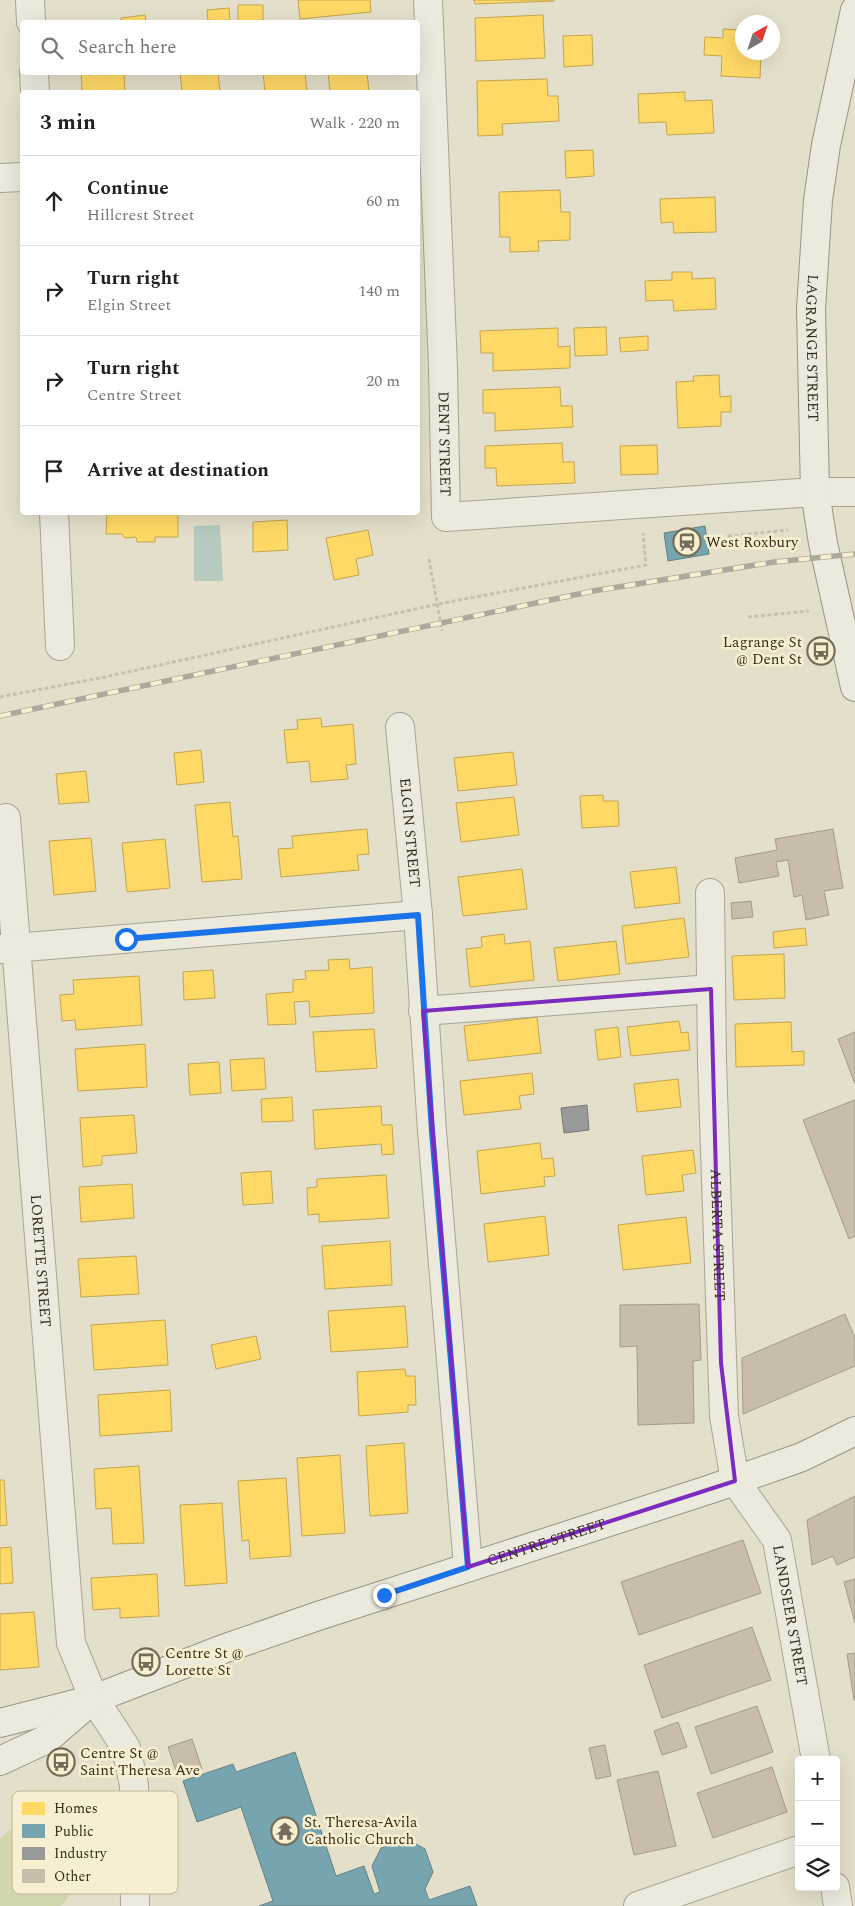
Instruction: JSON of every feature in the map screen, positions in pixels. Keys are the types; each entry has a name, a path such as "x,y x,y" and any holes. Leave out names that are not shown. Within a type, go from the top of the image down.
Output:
{"street":[{"path":"30,0 31,20"},
{"name":"DENT STREET","path":"428,0 426,163 443,368 446,517 815,492"},
{"name":"LAGRANGE STREET","path":"855,10 826,145 818,200 811,309 815,492 823,543 855,687"},
{"path":"34,75 35,90"},
{"path":"0,178 20,177"},
{"path":"815,492 855,492"},
{"path":"54,515 60,646"},
{"name":"ELGIN STREET","path":"400,727 418,915 423,1011 447,1329 468,1567"},
{"name":"LORETTE STREET","path":"6,818 8,949 71,1643 94,1698 126,1748 134,1791"},
{"name":"ALBERTA STREET","path":"710,893 710,989 721,1363 724,1416 735,1481"},
{"path":"8,949 418,915"},
{"path":"423,1011 710,989"},
{"name":"CENTRE STREET","path":"0,1723 94,1698 223,1649 468,1567 735,1481 802,1457 855,1431"},
{"name":"LANDSEER STREET","path":"735,1481 777,1540 815,1756"},
{"name":"CENTRE STREET","path":"0,1761 47,1739 94,1698"},
{"path":"638,1906 795,1851"},
{"path":"836,1891 838,1906"}],"path":[{"path":"0,696 105,677 438,604 646,566 643,530"},
{"path":"728,536 788,530"},
{"path":"429,559 442,631"},
{"path":"748,617 809,611"}],"highlighted area":[{"path":"711,989 721,1363 735,1481 468,1567 423,1011"}],"green space":[{"path":"9,1830 12,1833 12,1894 71,1894 61,1906 0,1906 0,1839"}],"shaded area":[{"path":"220,525 223,581 194,581 194,526"}],"building: Homes":[{"path":"298,0 370,0 371,12 300,19"},
{"path":"474,0 554,0 554,1 475,4"},
{"path":"238,5 263,5 263,20 238,20"},
{"path":"229,8 230,20 208,20 207,10"},
{"path":"145,15 146,20 121,20 121,18"},
{"path":"543,15 545,58 476,61 475,18"},
{"path":"723,29 735,30 735,60 761,60 760,78 721,76 722,56 704,55 705,37 723,38"},
{"path":"592,35 593,65 564,67 563,36"},
{"path":"81,75 124,75 125,90 82,90"},
{"path":"180,75 218,75 220,90 182,90"},
{"path":"263,75 305,75 307,90 265,90"},
{"path":"328,75 367,75 369,90 330,90"},
{"path":"547,79 548,96 558,96 559,121 502,124 503,135 478,136 477,81"},
{"path":"685,92 685,101 712,100 714,133 667,135 666,122 639,123 638,94"},
{"path":"593,150 594,176 566,178 565,151"},
{"path":"560,190 561,212 570,212 570,240 538,241 539,251 510,252 510,237 500,237 499,192"},
{"path":"715,197 716,232 674,233 673,222 661,223 660,199"},
{"path":"672,272 692,272 692,279 715,278 716,309 674,311 673,300 646,301 645,281 672,280"},
{"path":"606,327 607,355 575,356 574,328"},
{"path":"558,328 558,347 570,346 570,368 493,371 493,353 481,353 480,331"},
{"path":"648,336 648,350 621,352 619,338"},
{"path":"719,375 720,397 731,396 731,412 721,412 721,426 678,428 676,382 694,381 693,376"},
{"path":"560,387 561,406 572,406 573,427 495,431 495,413 483,413 483,390"},
{"path":"562,443 563,462 574,462 575,483 497,486 496,468 485,468 485,446"},
{"path":"657,445 658,474 621,475 620,446"},
{"path":"107,515 178,515 178,537 155,537 155,542 137,542 136,537 125,538 122,534 106,534"},
{"path":"287,520 288,550 253,552 253,522"},
{"path":"368,530 373,555 356,559 359,575 334,580 326,538"},
{"path":"321,718 322,727 353,724 356,764 346,765 348,779 311,782 309,761 287,763 284,730 298,729 297,720"},
{"path":"201,750 204,782 177,785 174,753"},
{"path":"513,752 517,785 458,791 454,758"},
{"path":"86,771 89,802 59,804 56,774"},
{"path":"603,795 603,801 618,801 619,826 582,828 580,796"},
{"path":"514,797 519,835 461,842 456,803"},
{"path":"230,802 233,837 238,836 242,879 202,882 195,805"},
{"path":"367,829 369,854 357,855 359,870 281,877 278,849 293,848 292,836"},
{"path":"91,838 96,891 54,895 49,841"},
{"path":"165,839 170,888 127,892 122,843"},
{"path":"676,867 680,903 635,908 630,872"},
{"path":"522,869 527,909 463,916 458,877"},
{"path":"684,918 689,957 626,964 622,926"},
{"path":"805,928 807,945 774,948 773,932"},
{"path":"504,934 505,944 530,941 534,980 470,987 466,949 482,947 481,937"},
{"path":"616,941 620,974 558,981 554,948"},
{"path":"784,954 785,998 734,1000 732,956"},
{"path":"349,959 350,969 372,967 374,1013 310,1017 309,1001 294,1002 296,1024 268,1025 266,994 293,992 293,980 306,979 305,971 329,970 328,960"},
{"path":"213,970 215,998 184,1000 183,972"},
{"path":"139,976 142,1025 76,1030 75,1020 62,1021 60,995 74,994 73,980"},
{"path":"537,1017 541,1053 468,1061 464,1026"},
{"path":"679,1021 681,1033 688,1032 690,1050 631,1056 627,1027"},
{"path":"791,1022 792,1052 804,1051 804,1065 736,1067 735,1024"},
{"path":"618,1027 621,1057 598,1060 595,1030"},
{"path":"374,1029 377,1068 316,1072 313,1032"},
{"path":"145,1044 147,1087 78,1091 75,1049"},
{"path":"264,1058 266,1089 232,1091 230,1060"},
{"path":"219,1062 221,1093 190,1095 188,1064"},
{"path":"532,1073 534,1094 519,1096 521,1109 464,1115 460,1081"},
{"path":"678,1079 681,1107 637,1112 634,1084"},
{"path":"292,1097 293,1121 262,1122 261,1099"},
{"path":"381,1106 382,1125 392,1125 394,1154 382,1155 381,1144 315,1149 313,1110"},
{"path":"134,1115 137,1153 102,1156 102,1165 83,1167 80,1118"},
{"path":"540,1143 542,1159 553,1158 555,1176 544,1177 545,1186 481,1194 477,1151"},
{"path":"693,1150 696,1173 682,1175 684,1191 646,1195 642,1156"},
{"path":"271,1171 273,1203 243,1205 241,1173"},
{"path":"386,1175 389,1218 319,1222 319,1214 308,1215 307,1188 317,1187 317,1179"},
{"path":"132,1184 134,1218 81,1222 79,1187"},
{"path":"545,1216 549,1255 488,1262 484,1224"},
{"path":"686,1217 691,1263 623,1270 618,1225"},
{"path":"390,1241 392,1285 325,1289 322,1246"},
{"path":"136,1256 139,1294 81,1297 78,1259"},
{"path":"405,1306 408,1347 331,1352 328,1311"},
{"path":"165,1320 168,1365 94,1370 91,1325"},
{"path":"256,1336 261,1359 216,1369 211,1345"},
{"path":"405,1369 406,1376 415,1376 416,1405 408,1405 408,1412 359,1416 357,1372"},
{"path":"170,1390 172,1431 100,1436 98,1395"},
{"path":"404,1443 408,1513 370,1516 366,1446"},
{"path":"340,1455 345,1533 302,1536 297,1458"},
{"path":"139,1466 144,1543 113,1544 111,1508 96,1509 94,1469"},
{"path":"286,1478 291,1556 250,1559 249,1540 242,1541 238,1481"},
{"path":"0,1480 4,1480 7,1525 0,1526"},
{"path":"222,1503 227,1583 185,1586 180,1505"},
{"path":"11,1547 13,1583 0,1584 0,1548"},
{"path":"157,1574 159,1616 120,1618 120,1608 93,1610 91,1578"},
{"path":"34,1612 39,1667 0,1670 0,1614"}],"building: Public":[{"path":"705,526 709,554 668,561 664,533"},
{"name":"St. Theresa-Avila Catholic Church","path":"295,1752 336,1876 364,1866 374,1894 380,1892 372,1866 381,1848 407,1839 425,1849 433,1872 425,1889 429,1900 470,1886 477,1906 259,1906 273,1901 241,1807 197,1822 183,1781 233,1764 236,1772"}],"building: Industry":[{"path":"587,1105 589,1130 564,1133 561,1108"}],"building: Other":[{"path":"833,829 843,888 824,891 829,915 806,920 802,895 794,897 788,860 776,862 779,876 739,883 735,858 777,850 775,839"},
{"path":"751,901 753,917 732,919 731,903"},
{"path":"855,1032 855,1084 838,1039"},
{"path":"855,1100 855,1236 849,1239 803,1120"},
{"path":"699,1304 701,1360 693,1361 694,1423 638,1425 637,1346 620,1347 620,1305"},
{"path":"845,1314 855,1338 855,1366 743,1414 742,1358"},
{"path":"855,1496 855,1557 837,1565 833,1556 812,1565 807,1520"},
{"path":"743,1540 761,1593 639,1635 621,1582"},
{"path":"855,1579 855,1623 844,1582"},
{"path":"752,1627 771,1680 662,1718 644,1665"},
{"path":"855,1653 855,1700 854,1700 847,1654"},
{"path":"757,1706 773,1752 711,1774 695,1727"},
{"path":"678,1722 687,1747 662,1755 654,1731"},
{"path":"192,1739 202,1769 178,1777 168,1747"},
{"path":"605,1745 611,1776 596,1779 589,1748"},
{"path":"772,1767 787,1812 713,1838 697,1793"},
{"path":"658,1771 676,1846 634,1855 617,1780"}],"railway":[{"path":"0,716 593,591 774,562 855,554"}],"place":[{"name":"West Roxbury","path":"687,542"},
{"name":"Lagrange St @ Dent St","path":"821,651"},
{"name":"Centre St @ Lorette St","path":"146,1662"},
{"name":"Centre St @ Saint Theresa Ave","path":"61,1762"},
{"name":"St. Theresa-Avila Catholic Church","path":"285,1831"}],"route":[{"path":"126,939 418,915 423,1011 447,1329 468,1567 384,1595"}]}
